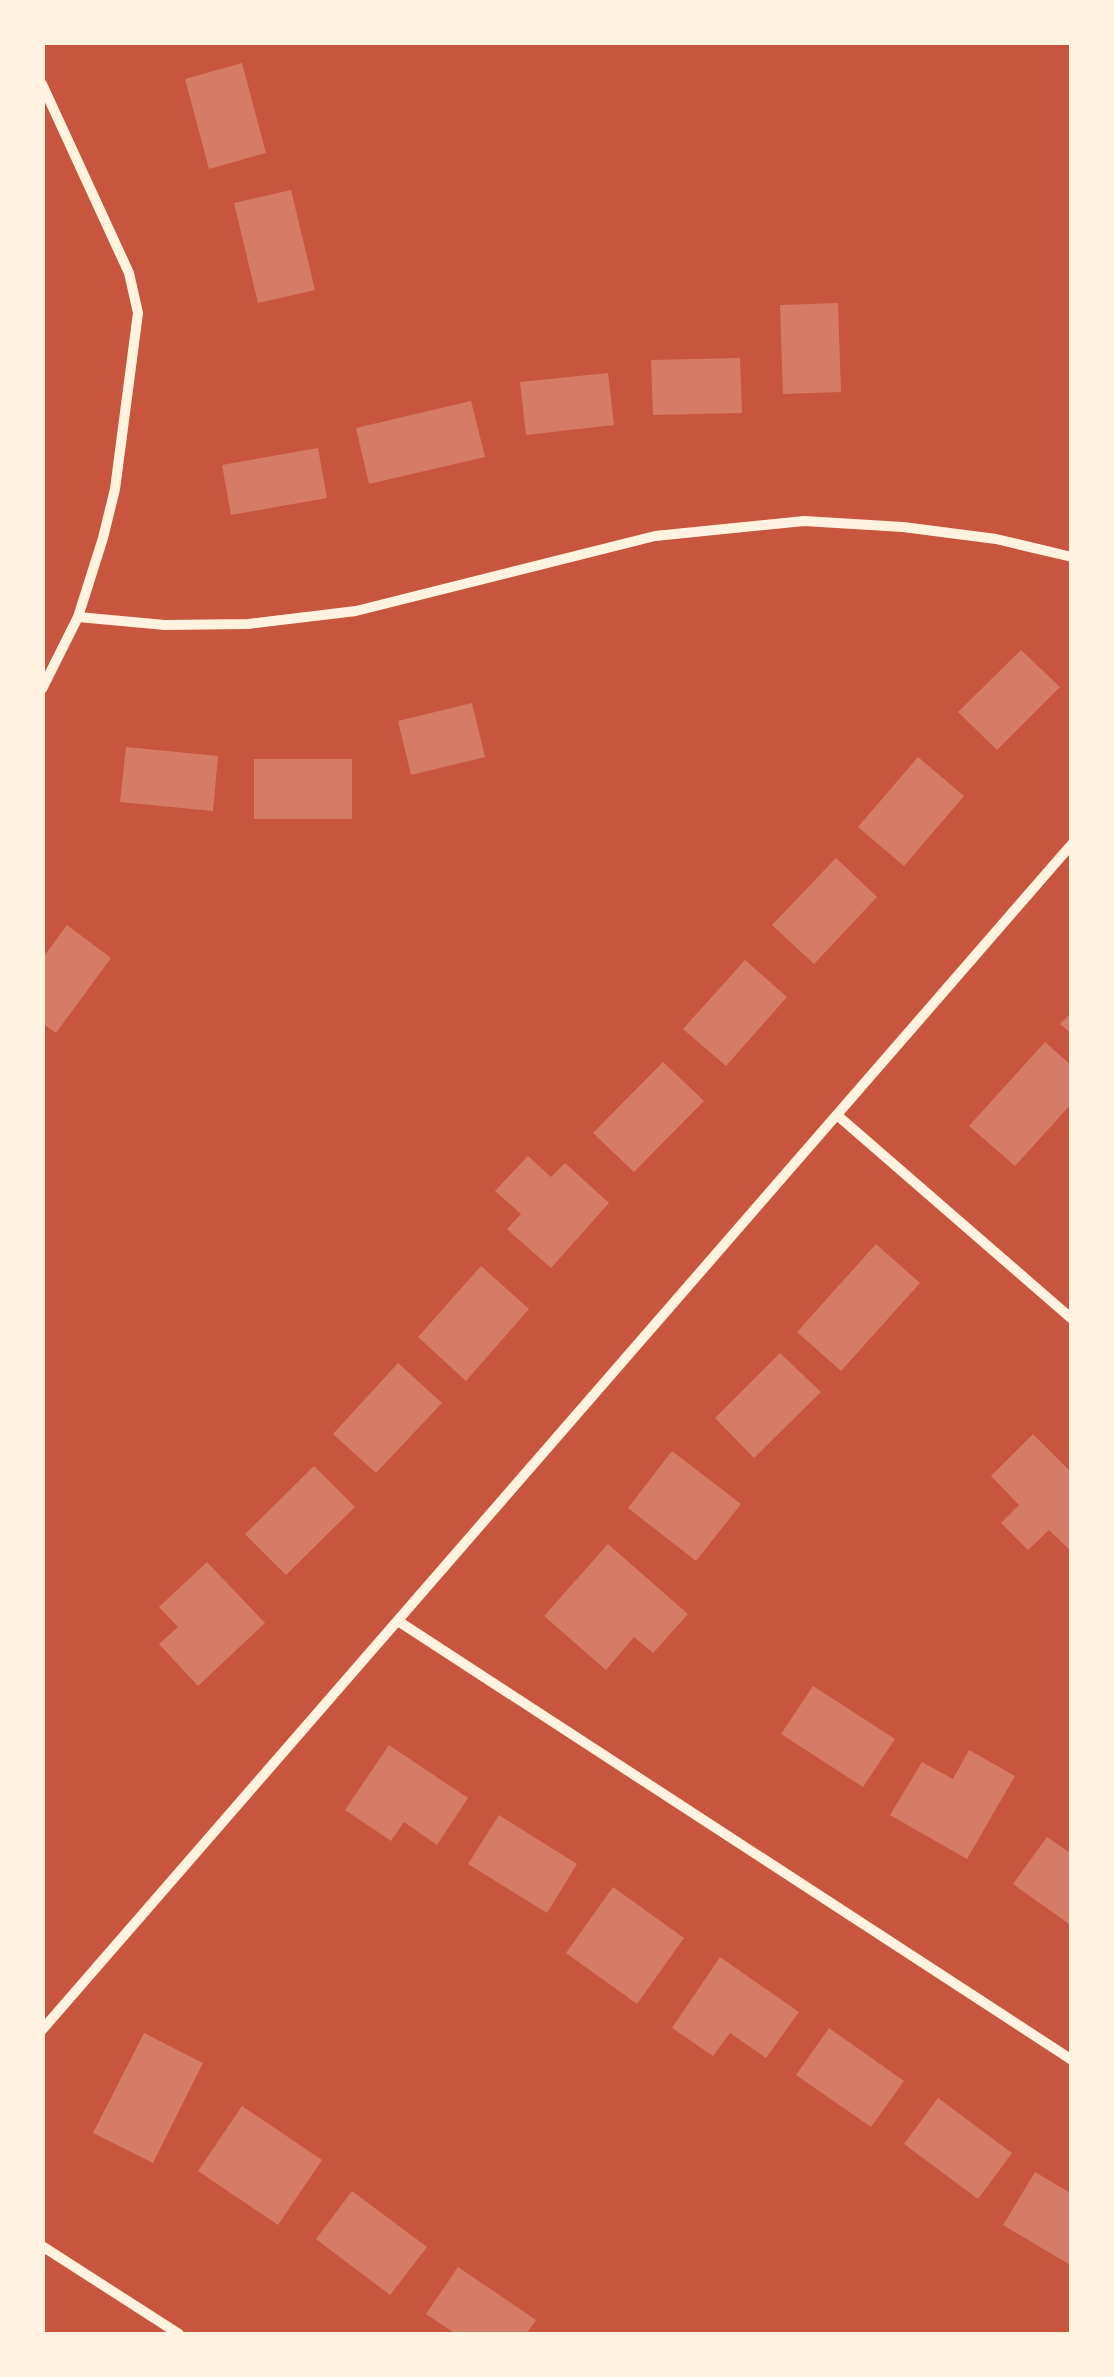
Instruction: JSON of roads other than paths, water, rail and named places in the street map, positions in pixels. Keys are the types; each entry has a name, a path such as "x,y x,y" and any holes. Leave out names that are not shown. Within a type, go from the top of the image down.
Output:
{"street":[{"path":"42,84 129,274 138,313 115,489 78,617 42,688"},
{"path":"78,617 164,625 231,624 356,611 655,536 804,521 978,536 1072,556"},
{"path":"42,2030 1072,844"},
{"path":"836,1115 1072,1319"},
{"path":"398,1621 1072,2060"},
{"path":"42,2246 179,2334"}]}
